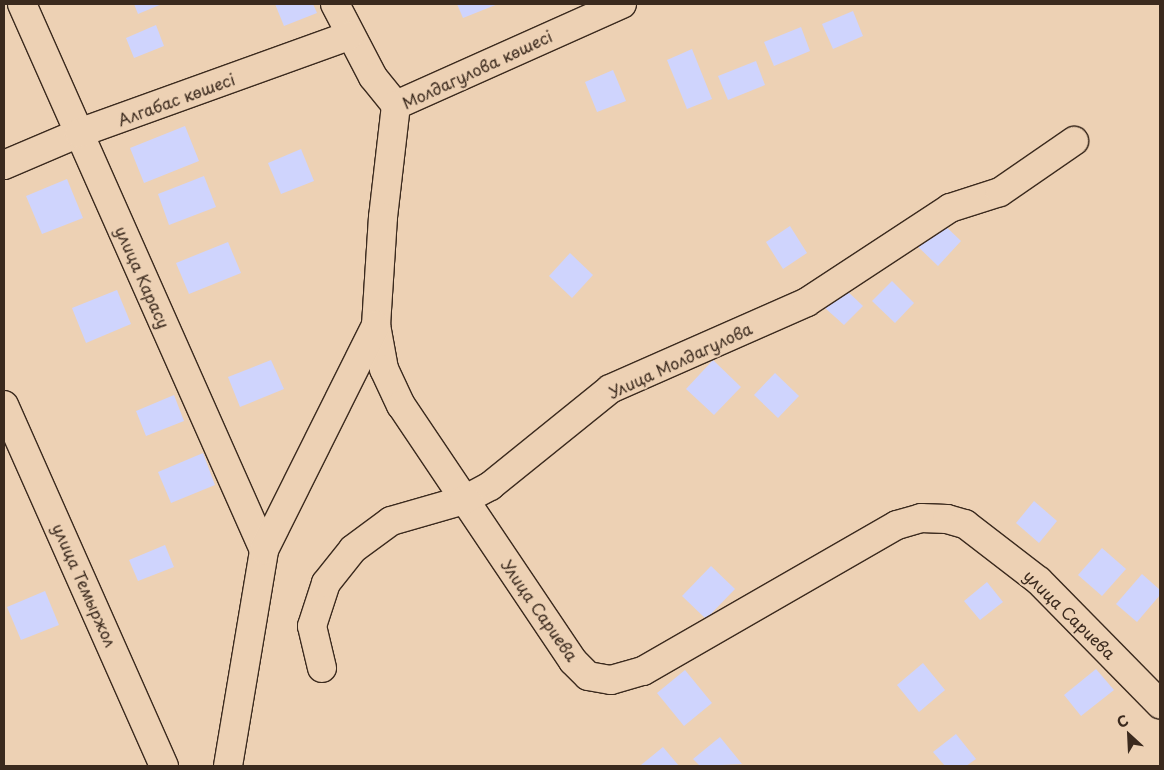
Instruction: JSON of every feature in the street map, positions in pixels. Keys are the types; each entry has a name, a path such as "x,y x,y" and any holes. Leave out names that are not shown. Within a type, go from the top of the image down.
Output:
{"street":[{"name":"улица Карасу","path":"22,4 264,550"},
{"path":"335,4 349,36 373,77 396,105"},
{"name":"Молдагулова көшесі","path":"376,326 382,217 396,105 622,4"},
{"name":"Алгабас көшесі","path":"4,165 79,133 349,36"},
{"name":"Улица Молдагулова","path":"322,668 312,626 326,583 353,549 391,521 464,500 490,486 610,389 807,302 950,208 1000,192 1074,142"},
{"path":"228,766 264,550 376,326"},
{"name":"Улица Сариева","path":"376,326 384,369 401,405 573,661 588,676 611,680 643,671 897,525 921,518 946,519"},
{"name":"улица Темыржол","path":"4,405 164,766"},
{"name":"улица Сариева","path":"946,519 965,524 1039,581 1160,704"}],"building":[{"path":"134,4 162,4 138,14"},
{"path":"275,4 313,4 317,13 284,26"},
{"path":"457,4 498,4 463,18"},
{"path":"853,11 863,36 833,49 822,24"},
{"path":"156,25 164,46 134,58 126,38"},
{"path":"801,27 810,51 774,66 764,42"},
{"path":"692,49 712,99 687,109 667,60"},
{"path":"756,61 765,85 728,100 718,76"},
{"path":"613,70 626,101 597,112 585,82"},
{"path":"185,126 199,161 144,183 130,148"},
{"path":"301,149 314,181 281,194 268,163"},
{"path":"204,176 216,207 169,225 158,194"},
{"path":"67,179 83,218 42,234 26,196"},
{"path":"937,218 961,241 938,266 913,242"},
{"path":"790,226 807,253 783,269 766,242"},
{"path":"228,242 241,273 189,294 176,263"},
{"path":"570,253 593,275 572,298 549,276"},
{"path":"892,281 914,303 895,323 872,301"},
{"path":"844,288 863,306 844,325 825,308"},
{"path":"117,290 131,324 86,343 72,308"},
{"path":"271,360 284,389 240,407 228,377"},
{"path":"713,360 741,387 714,415 686,389"},
{"path":"775,373 799,396 778,418 754,395"},
{"path":"174,395 184,421 146,436 136,411"},
{"path":"203,453 215,485 171,503 158,472"},
{"path":"1034,501 1057,521 1039,543 1016,523"},
{"path":"165,545 174,567 138,581 129,560"},
{"path":"1102,548 1126,569 1102,596 1078,575"},
{"path":"711,566 735,589 706,619 682,596"},
{"path":"1142,574 1160,590 1160,595 1137,622 1116,604"},
{"path":"987,582 1003,602 980,620 964,601"},
{"path":"45,591 59,625 21,640 7,607"},
{"path":"923,663 945,690 919,712 897,685"},
{"path":"1096,669 1114,690 1081,716 1064,695"},
{"path":"685,670 712,703 684,726 657,693"},
{"path":"956,734 976,759 966,766 945,766 933,752"},
{"path":"720,737 742,764 700,766 693,759"},
{"path":"663,747 679,766 641,765"}]}
